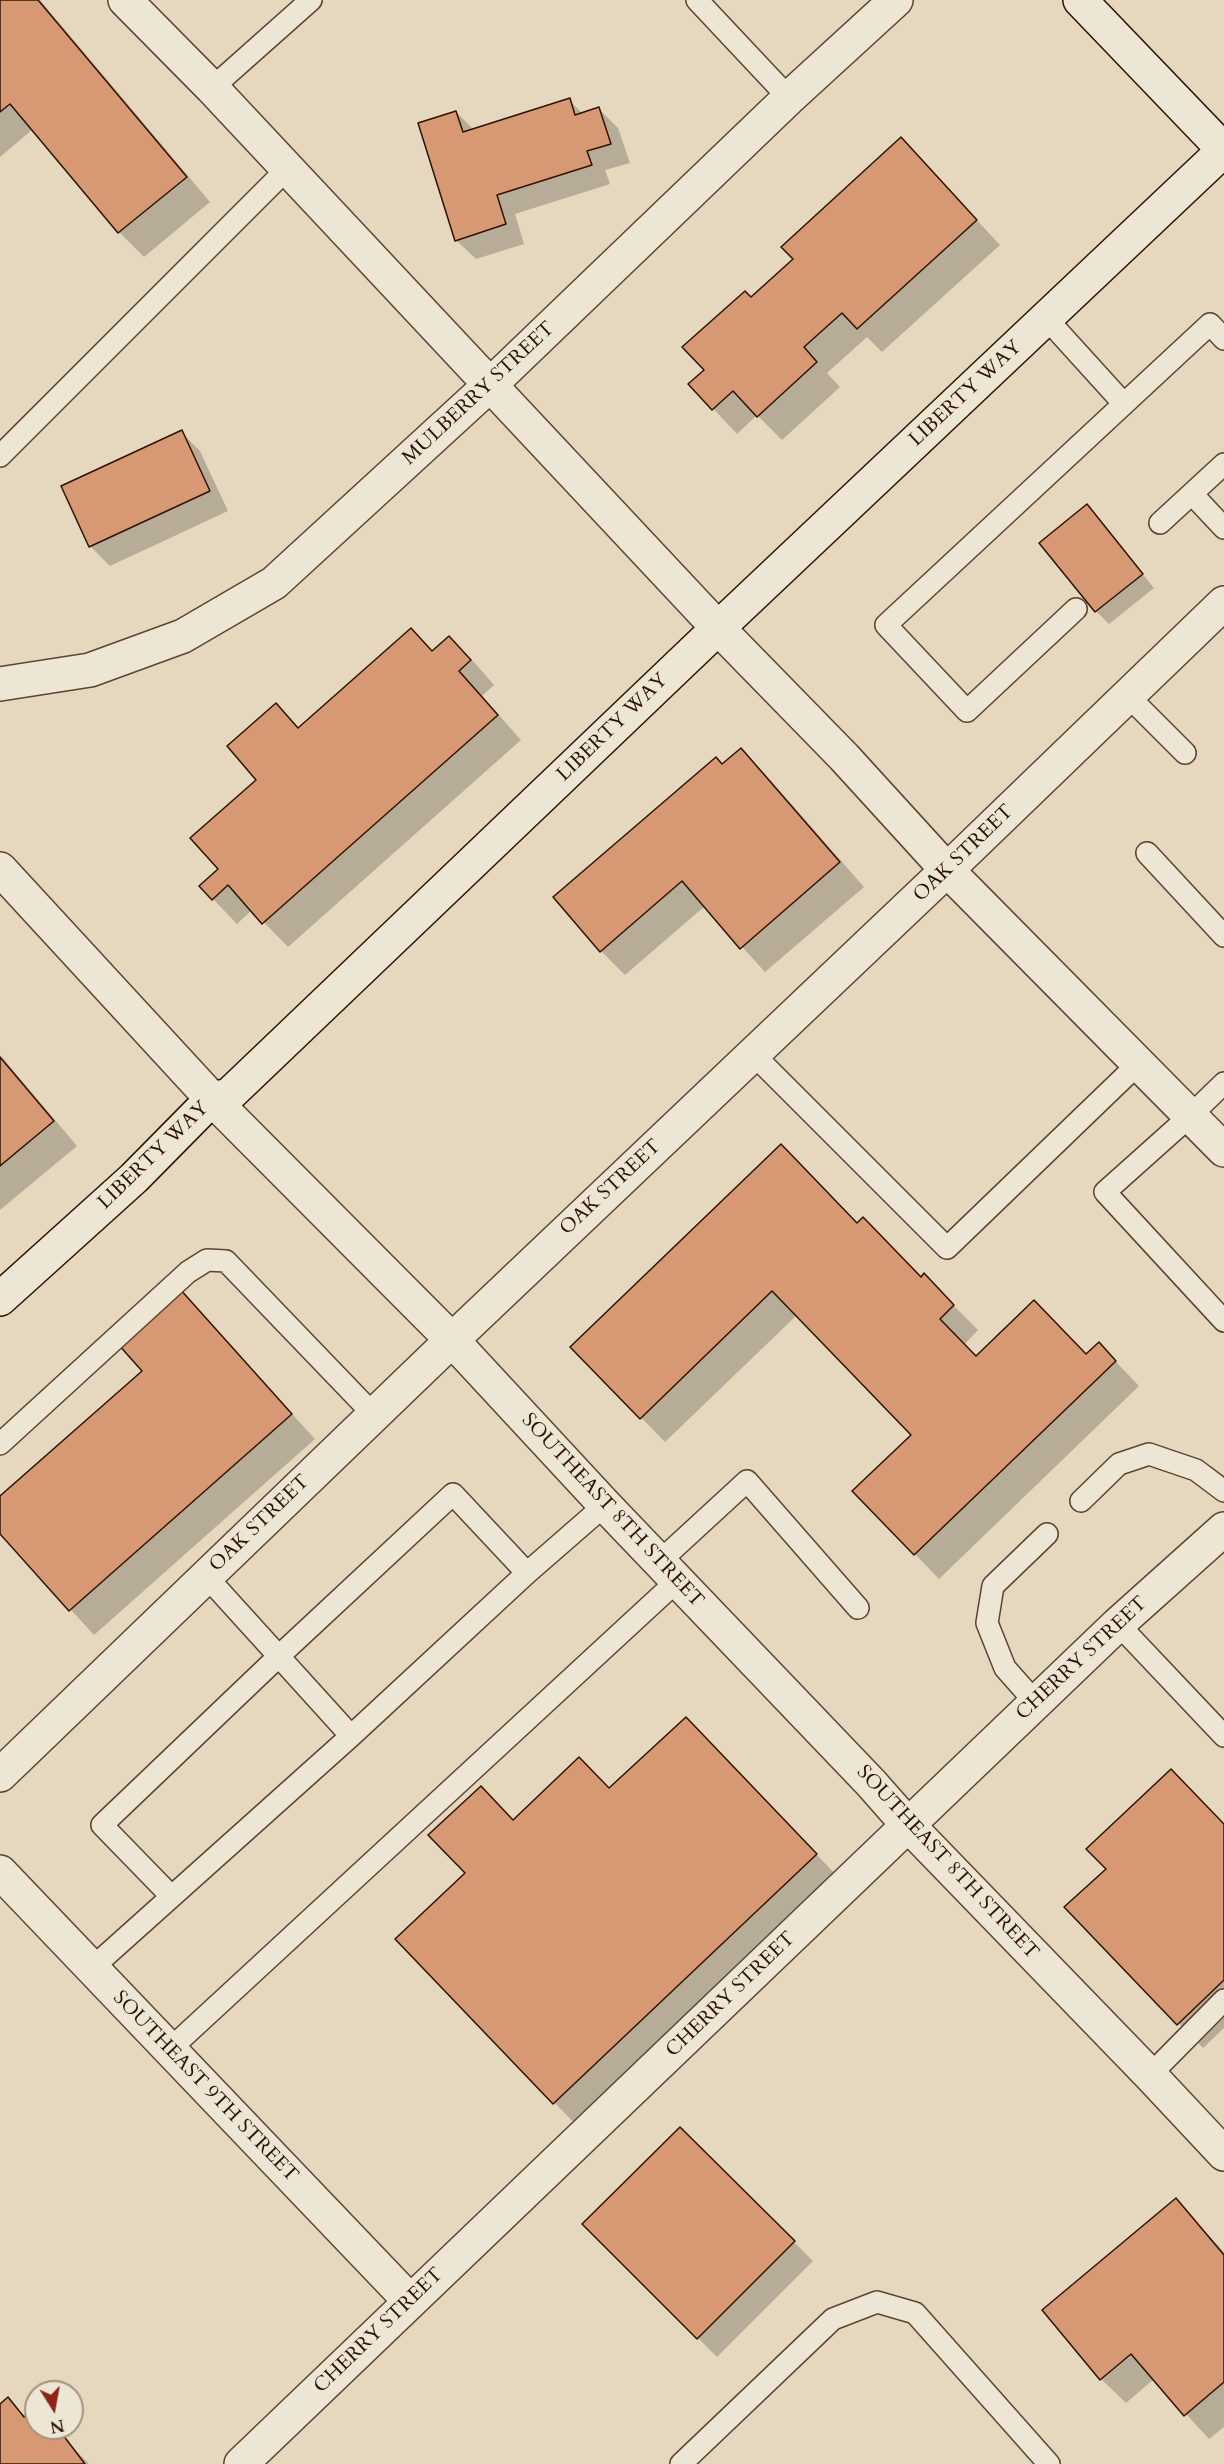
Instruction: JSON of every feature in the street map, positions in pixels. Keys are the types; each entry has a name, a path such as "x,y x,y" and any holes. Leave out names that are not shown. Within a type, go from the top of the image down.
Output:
{"street":[{"path":"125,0 288,168 718,628 844,757 947,870 1224,1150"},
{"name":"MULBERRY STREET","path":"0,684 90,670 162,644 183,636 274,583 491,384 789,98 896,0"},
{"path":"1080,0 1224,150"},
{"name":"LIBERTY WAY","path":"0,1299 134,1178 212,1099 229,1095 718,628 1224,150"},
{"name":"OAK STREET","path":"0,1775 1224,603"},
{"name":"SOUTHEAST 8TH STREET","path":"0,869 212,1099 452,1340 605,1505 871,1783 908,1825 1224,2154"},
{"name":"CHERRY STREET","path":"241,2464 1118,1624 1224,1529"},
{"name":"SOUTHEAST 9TH STREET","path":"0,1872 410,2301"}],"lane":[{"path":"212,88 311,0"},
{"path":"698,0 789,98"},
{"path":"0,456 288,168"},
{"path":"1046,318 1124,404"},
{"path":"1076,609 967,711 886,625 1210,324 1224,339"},
{"path":"1160,523 1224,464"},
{"path":"1192,494 1224,528"},
{"path":"1128,696 1185,753"},
{"path":"1147,853 1224,936"},
{"path":"753,1054 947,1248 1138,1064"},
{"path":"1224,1083 1105,1192 1224,1321"},
{"path":"0,1444 188,1272 207,1260 226,1262 374,1415"},
{"path":"1081,1501 1119,1464 1149,1454 1196,1470 1224,1491"},
{"path":"170,2050 668,1571 747,1481 858,1608"},
{"path":"171,1896 102,1825 453,1494 526,1573"},
{"path":"92,1968 351,1736 526,1573 605,1505"},
{"path":"1036,1703 1005,1668 987,1623 993,1586 1047,1534"},
{"path":"206,1576 351,1736"},
{"path":"1118,1624 1224,1736"},
{"path":"1150,2075 1224,2000"},
{"path":"681,2464 833,2319 877,2302 915,2313 1048,2464"}],"building":[{"path":"0,0 38,0 187,177 118,233 10,104 0,112"},
{"path":"570,98 575,115 599,107 611,144 587,151 592,165 497,195 506,224 455,241 418,123 456,111 463,132"},
{"path":"901,137 977,220 857,329 842,313 804,347 817,362 757,417 733,391 712,410 688,384 704,370 682,347 745,291 751,297 793,259 781,247"},
{"path":"182,430 210,491 89,547 61,486"},
{"path":"1087,504 1143,574 1095,612 1039,543"},
{"path":"411,628 432,651 449,636 471,660 459,671 498,715 262,924 228,885 212,900 199,886 218,869 190,838 256,780 227,746 276,703 298,728"},
{"path":"741,748 840,862 740,949 682,881 600,952 553,897 716,757 722,764"},
{"path":"0,1057 54,1121 0,1166"},
{"path":"781,1144 857,1223 863,1217 921,1277 924,1273 954,1305 940,1319 976,1356 1034,1300 1086,1354 1099,1342 1116,1361 914,1555 852,1491 911,1435 772,1291 640,1419 570,1347"},
{"path":"179,1288 292,1414 69,1611 0,1534 0,1496 142,1371 117,1343"},
{"path":"686,1717 817,1854 553,2104 395,1939 465,1873 428,1835 481,1786 513,1820 579,1757 609,1788"},
{"path":"1171,1769 1224,1824 1224,1980 1177,2025 1064,1907 1106,1869 1086,1849"},
{"path":"680,2127 795,2241 697,2339 582,2224"},
{"path":"1176,2198 1224,2255 1224,2382 1184,2416 1131,2354 1100,2380 1042,2310"},
{"path":"8,2397 24,2417 24,2440 67,2440 85,2464 0,2464 0,2404"}]}
